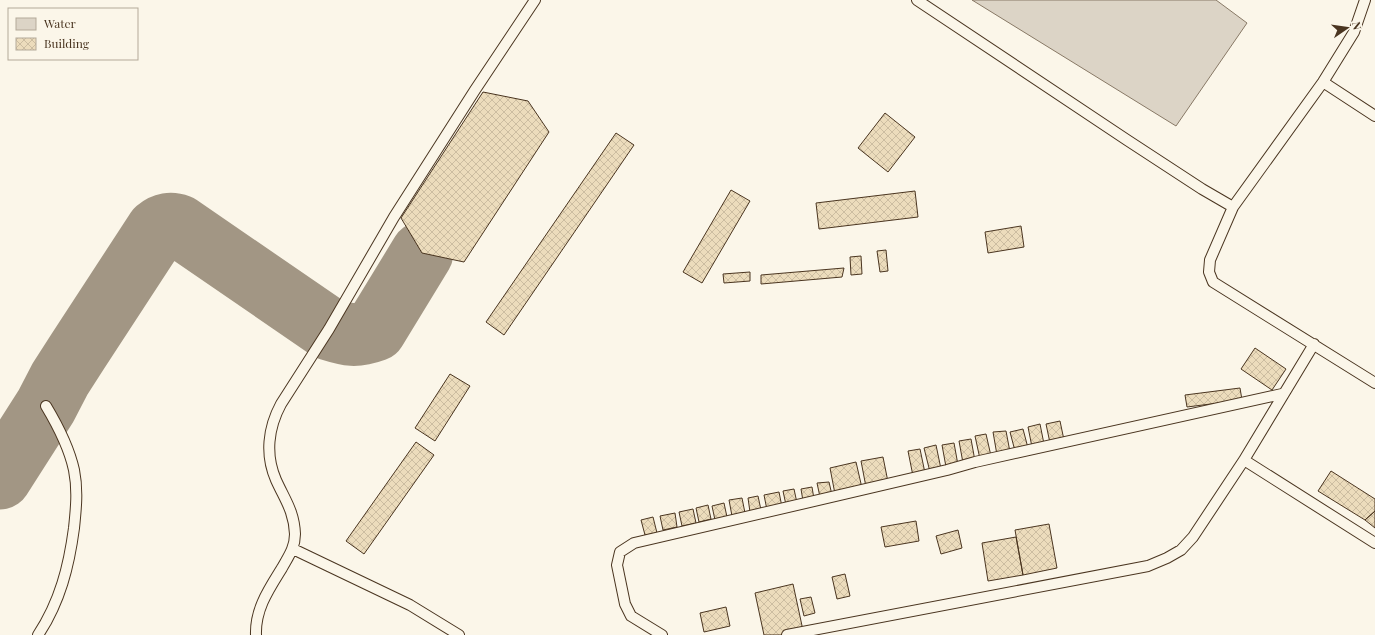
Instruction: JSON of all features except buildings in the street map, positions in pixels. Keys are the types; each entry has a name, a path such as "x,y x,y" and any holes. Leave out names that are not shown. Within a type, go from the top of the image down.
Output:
{"lane":[{"path":"256,635 258,616 262,601 293,549 295,535 290,506 276,480 271,466 269,451 270,436 276,414 329,328 394,217 475,90 535,0"},
{"path":"916,0 1202,189 1233,207"},
{"path":"1365,0 1354,32 1323,82 1233,207 1210,260 1209,272 1213,282 1375,383"},
{"path":"1323,82 1375,116"},
{"path":"787,635 1148,566 1167,558 1181,550 1193,537 1244,460 1282,394 1314,344"},
{"path":"662,635 631,616 625,604 616,565 620,552 634,543 947,470 975,462 1282,394"},
{"path":"38,635 55,604 64,581 70,554 76,507 74,470 68,449 59,428 46,406"},
{"path":"1244,460 1375,543"},
{"path":"293,549 410,605 459,635"}],"water":[{"path":"972,0 1216,0 1247,23 1176,126"}],"taxiway":[{"path":"0,478 46,406 60,379 157,230 162,226 170,224 179,226 329,329 342,333 362,334 375,330 422,253"}]}
